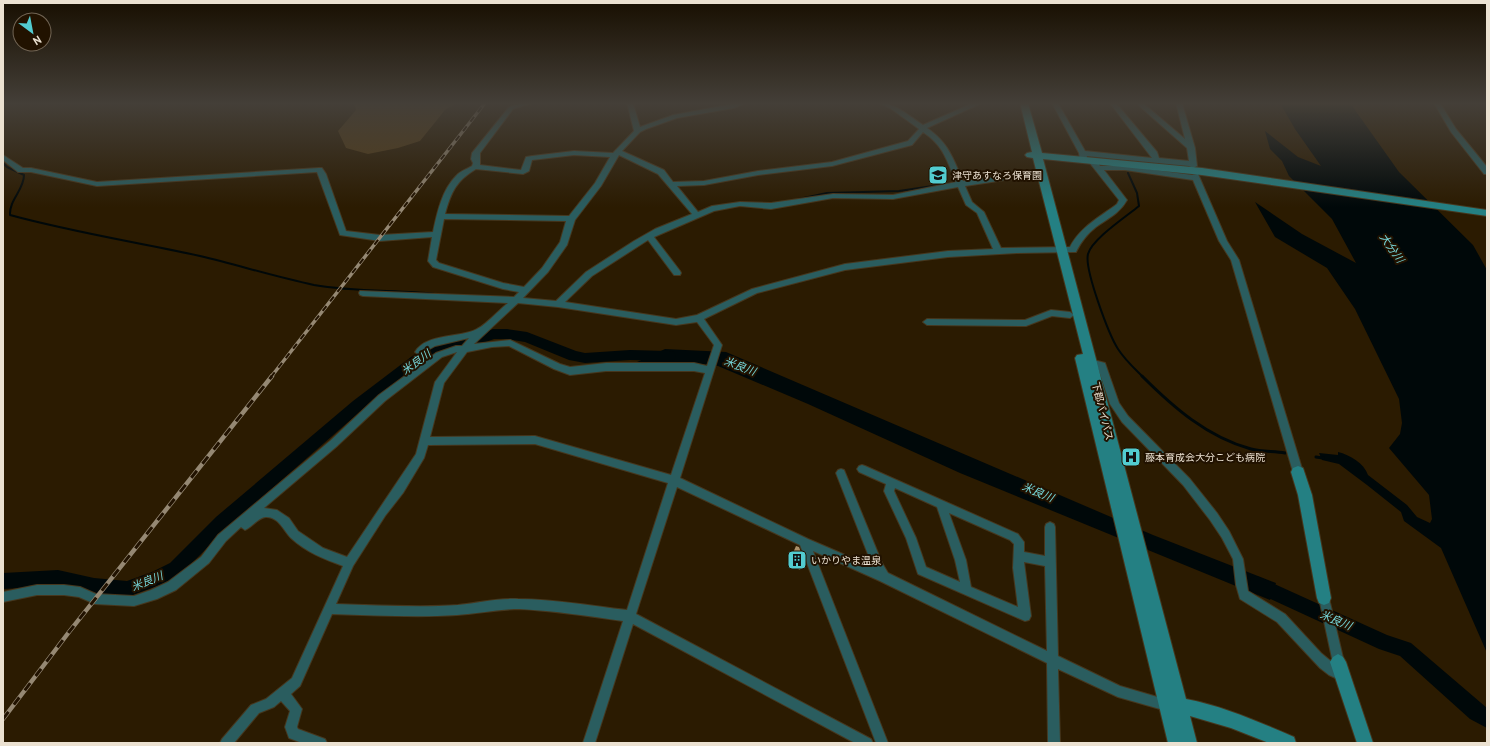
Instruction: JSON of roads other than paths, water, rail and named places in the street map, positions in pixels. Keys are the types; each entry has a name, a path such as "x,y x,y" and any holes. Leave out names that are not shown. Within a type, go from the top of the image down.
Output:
{"street":[{"path":"475,167 477,163 475,156 488,138"},
{"path":"226,743 255,710 270,703 296,682 349,563 381,513 399,490 422,455 440,382 464,349 480,332 516,300 545,270 564,243 571,219 598,184 616,153 631,138"},
{"path":"670,184 704,183 758,173 832,164 901,146 910,142 914,138"},
{"path":"937,138 942,143 969,203 980,212 998,251"},
{"path":"1028,138 1034,156 1156,160 1193,165 1188,138"},
{"name":"下郡バイパス","path":"1031,138 1039,178 1058,250 1090,362 1125,516 1173,705 1189,743"},
{"path":"363,293 516,300 558,304 676,322 699,318 755,292 845,267 948,254 998,251 1073,250 1076,241 1084,232 1120,206 1123,200 1098,168 1086,157 1075,138"},
{"path":"1141,138 1154,154 1156,160"},
{"path":"1178,138 1190,148"},
{"path":"1460,138 1473,152 1487,172"},
{"path":"526,290 503,286 436,265 432,261 440,216 451,190 458,177 475,167 523,172 526,169 529,159 532,158 578,152 616,153 661,172 697,215"},
{"path":"3,157 21,170 31,170 97,184 319,170 322,174 343,233 380,238 436,234"},
{"path":"1086,157 1220,174 1487,213"},
{"path":"1098,168 1131,168 1196,177 1223,241 1234,260 1305,495 1324,598 1340,668 1365,743"},
{"path":"558,304 594,271 649,236 712,209 740,204 771,206 833,196 893,197 959,182 1012,177 1039,178"},
{"path":"440,216 571,219"},
{"path":"649,236 677,273"},
{"path":"1058,250 1070,315 1125,516"},
{"path":"927,322 1026,323 1051,313 1070,315"},
{"path":"588,743 718,345 699,318"},
{"path":"419,352 432,343 480,332"},
{"path":"3,597 37,590 64,590 80,592 95,599 134,601 153,595 172,586 205,560 222,538 264,500 349,430 382,398 438,355 448,351 492,344 510,343 557,367 570,371 606,367 694,367 709,370"},
{"path":"1090,362 1102,365 1115,404 1125,419 1189,486 1213,514 1236,555 1244,595 1282,619 1312,653 1331,670 1340,668"},
{"path":"425,441 536,440 673,480 804,542 884,577 1052,660 1118,690 1136,697 1188,707 1235,721 1288,743"},
{"path":"862,469 1014,537 1019,542 1018,568 1025,616 922,570 911,538 889,491 891,483"},
{"path":"841,473 878,566 884,577"},
{"path":"942,506 943,514 966,579 966,590"},
{"path":"222,538 239,529 262,512 273,513 285,521 294,534 319,552 349,563"},
{"path":"1050,527 1054,743"},
{"path":"804,542 882,743"},
{"path":"1018,556 1051,562"},
{"path":"328,609 425,611 458,610 498,604 520,604 550,606 630,616 867,743"},
{"path":"283,694 296,709 291,727 293,734 321,743"},
{"name":"下郡バイパス","path":"1173,705 1176,743"}],"water":[{"name":"大分川","path":"1267,138 1274,138 1298,157 1321,166 1301,138 1375,138 1399,172 1473,245 1487,270 1487,653 1441,548 1404,521 1401,512 1367,485 1339,464 1322,460 1319,453 1338,455 1338,452 1356,460 1360,463 1368,475 1407,505 1417,517 1430,523 1432,519 1429,495 1389,448 1400,434 1402,423 1399,399 1355,309 1327,268 1275,237 1255,202 1302,234 1356,263 1332,219 1289,176 1282,161 1270,149"},
{"path":"665,349 726,352 1153,535 1276,583 1270,600 960,473 808,404 718,366 693,363 637,362"}],"waterway":[{"path":"3,163 7,167 24,175 22,185 10,210 10,215 80,232 200,256 314,285 344,289 435,294"},
{"path":"1128,173 1137,193 1139,206 1110,228 1096,242 1088,254 1088,262 1093,287 1103,317 1114,342 1124,357 1142,376"},
{"path":"995,177 1012,174 1025,174"},
{"path":"799,199 827,193 899,191 953,183"},
{"name":"米良川","path":"3,581 58,578 94,586 127,589 157,578 176,568 222,522 358,405 436,347 459,342 475,341 493,334 507,334 527,337 574,356 585,358 630,355 669,356"},
{"path":"1142,376 1179,410 1205,429 1235,444 1251,449 1285,453"},
{"path":"1316,457 1323,458"},
{"name":"米良川","path":"1257,584 1385,643 1405,649 1487,719"}],"railway":[{"path":"271,377 458,138"},
{"path":"3,719 69,632 272,376"}],"place":[{"name":"津守あすなろ保育園","path":"938,175"},
{"name":"藤本育成会大分こども病院","path":"1131,457"},
{"name":"いかりやま温泉","path":"797,560"}]}
